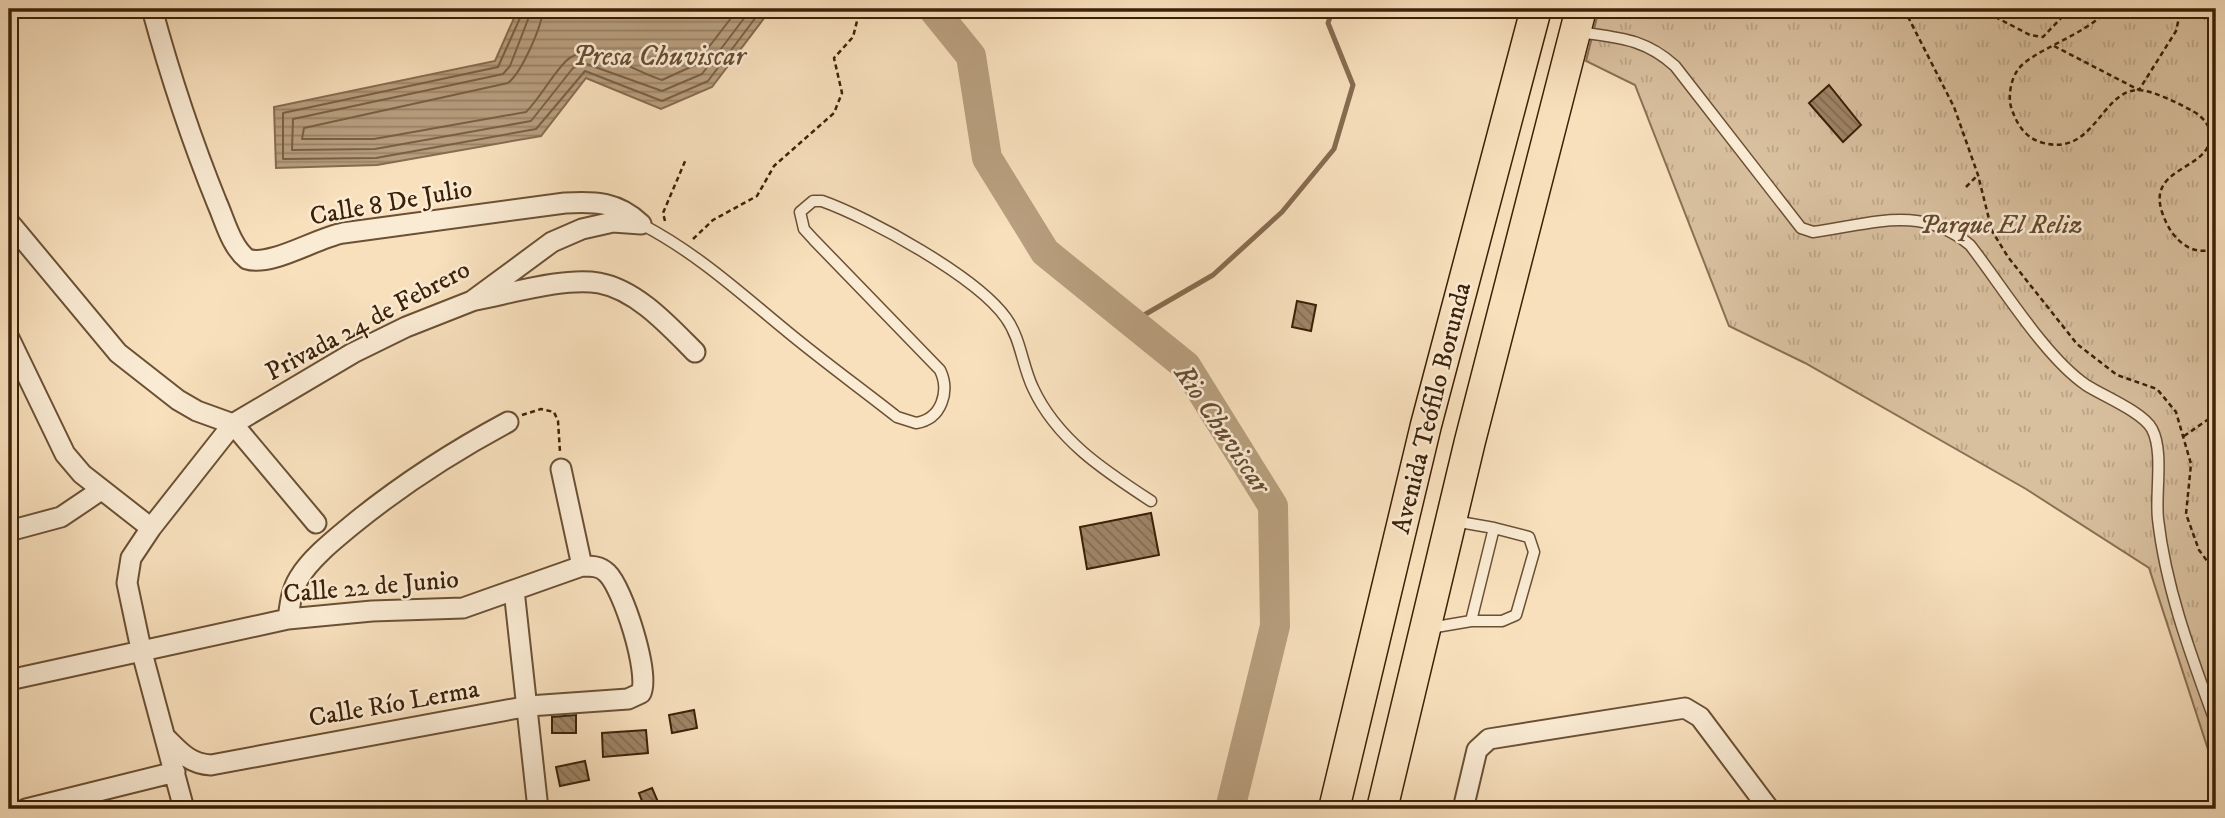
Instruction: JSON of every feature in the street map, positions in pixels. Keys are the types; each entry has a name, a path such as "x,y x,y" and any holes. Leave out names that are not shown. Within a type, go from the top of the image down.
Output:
{"main road":[{"path":"1534,15 1578,20"},
{"name":"Avenida Teófilo Borunda","path":"1334,809 1426,425 1534,15"},
{"name":"Avenida Teófilo Borunda","path":"1382,809 1427,629 1450,521 1578,20"}],"street":[{"name":"Calle 8 De Julio","path":"152,9 174,88 199,158 235,245 247,259 261,261 343,233 565,203 591,202 616,206 641,224"},
{"path":"9,222 118,354 178,400 197,411 233,424 316,523"},
{"name":"Privada 24 de Febrero","path":"233,424 353,353 406,327 472,301 552,242 582,229 613,222 641,224"},
{"path":"472,301 582,282 601,283 626,293 663,319 695,352"},
{"path":"9,338 65,454 101,490 151,528"},
{"path":"288,619 290,600 300,576 334,540 453,451 508,422"},
{"path":"184,809 129,600 127,570 151,528 233,424"},
{"path":"561,470 582,566"},
{"path":"9,531 61,517 101,490"},
{"name":"Calle 22 de Junio","path":"9,680 288,619 463,608 582,566"},
{"name":"Calle Río Lerma","path":"166,738 184,757 198,764 211,765 529,706 611,701 641,693 643,676 631,626 614,580 601,568 582,566"},
{"path":"514,590 529,706 538,809"},
{"path":"1463,809 1477,751 1489,739 1685,708 1700,716 1769,809"},
{"path":"26,809 175,772"}],"lane":[{"path":"1578,20 1660,52 1675,66 1801,228 1813,232 1908,218 1940,225 1955,233 1970,245 2055,356 2084,383 2150,425 2158,446 2158,520 2171,582 2182,629 2216,724"},
{"path":"641,224 669,238 717,271 785,329 897,416 916,423 934,414 944,398 947,389 940,370 804,229 800,212 813,201 822,201 914,247 968,282 1001,312 1020,344 1033,387 1067,437 1101,469 1151,501"},
{"path":"1427,629 1471,621 1502,621 1516,615 1534,552 1529,537 1450,521"},
{"path":"1471,621 1494,528"}],"path":[{"path":"686,159 663,213 669,238 696,239 713,220 757,196 774,166 834,113 842,93 834,58 853,37 860,9"},
{"path":"1904,9 1954,107 1978,175 1992,231 2008,257 2077,344 2117,375 2157,389 2176,412 2191,464 2186,513 2199,550 2216,573"},
{"path":"1980,9 2030,35 2043,37 2062,17 2062,9"},
{"path":"2108,9 2098,21 2022,64 2011,87 2010,101 2023,132 2035,140 2065,144 2077,140 2120,97 2139,90 2176,31 2181,9"},
{"path":"2196,9 2216,30"},
{"path":"2054,46 2139,90 2165,98 2199,115 2210,128 2210,142 2204,155 2171,175 2162,191 2161,208 2167,225 2188,248 2203,252 2216,249"},
{"path":"1966,187 1978,175"},
{"path":"508,422 541,409 554,412 558,421 561,470"},
{"path":"2184,436 2216,414"}],"green space":[{"name":"Parque El Reliz","path":"1599,9 2216,9 2216,774 2149,568 2026,489 1805,363 1729,326 1635,85 1586,61"}],"water":[{"name":"Presa Chuviscar","path":"518,9 771,9 712,87 661,109 586,78 541,136 377,165 276,168 274,107 495,61"}],"building":[{"path":"1829,85 1861,125 1843,142 1809,103"},
{"path":"1297,301 1316,305 1311,331 1292,327"},
{"path":"1151,513 1159,555 1087,569 1080,527"},
{"path":"694,710 697,728 672,733 669,715"},
{"path":"576,715 576,733 552,733 552,717"},
{"path":"646,730 648,753 603,757 602,733"},
{"path":"585,761 589,780 560,786 556,767"},
{"path":"652,788 661,809 645,809 639,793"}],"waterway":[{"name":"Rio Chuviscar","path":"933,9 971,56 987,158 1045,252 1186,366 1273,506 1275,626 1230,809"},
{"path":"1132,322 1213,275 1282,212 1334,149 1353,85 1328,23 1333,9"}]}
